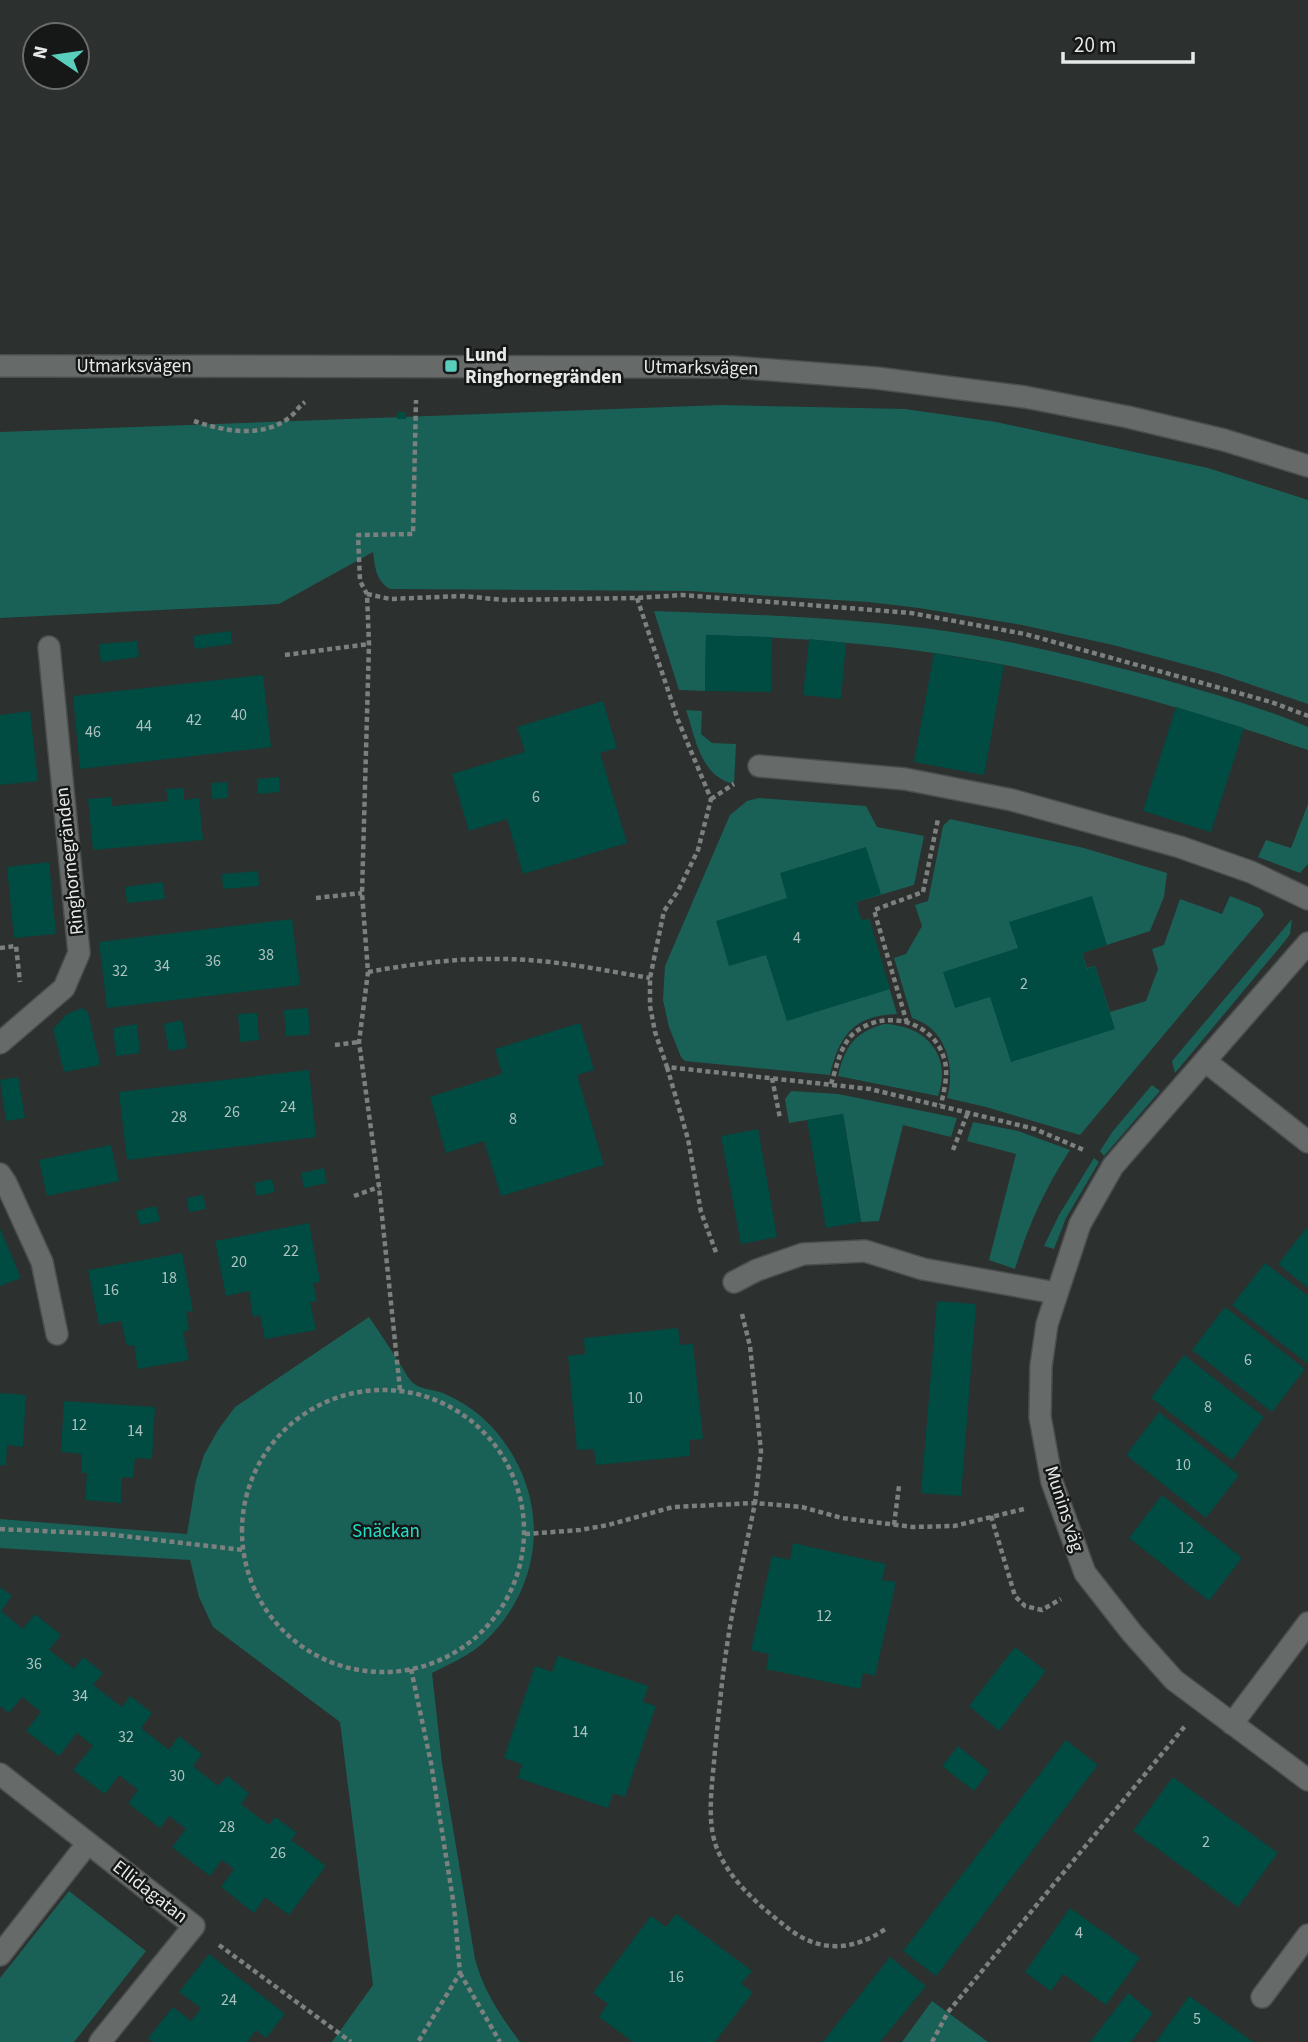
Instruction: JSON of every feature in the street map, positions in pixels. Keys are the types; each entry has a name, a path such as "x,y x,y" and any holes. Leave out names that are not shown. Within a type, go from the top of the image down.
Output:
{"street":[{"name":"Utmarksvägen","path":"0,366 732,367 876,378 1026,397 1128,417 1224,440 1308,466"},
{"name":"Ringhornegränden","path":"0,1043 64,988 79,953 48,647"},
{"path":"759,766 905,779 1012,800 1180,847 1251,872 1308,899"},
{"name":"Munins väg","path":"1308,943 1113,1166 1080,1224 1047,1324 1041,1366 1040,1417 1052,1482 1085,1573 1132,1633 1174,1680 1308,1780"},
{"path":"1205,1061 1308,1142"},
{"path":"0,1174 42,1262 57,1334"},
{"path":"734,1282 757,1270 803,1254 865,1251 923,1269 1056,1293"},
{"path":"1232,1724 1308,1623"},
{"name":"Ellidagatan","path":"0,1774 194,1926 100,2042"},
{"path":"0,1955 88,1843"},
{"path":"1262,1997 1308,1935"}],"path":[{"path":"400,1390 379,1188 359,1042 368,972 362,893 369,644 367,594 359,581 358,535 413,534 416,400 404,400"},
{"path":"194,421 215,428 255,431 279,424 304,402 316,402"},
{"path":"367,594 390,599 463,596 503,600 682,595 911,613 1025,634 1272,702 1308,716"},
{"path":"637,598 678,720 711,799 698,850 678,891 664,911 650,978 650,1006 655,1032 688,1139 701,1212 715,1252 734,1282 750,1346 761,1451 755,1503 727,1640 720,1701 712,1805 716,1845 724,1861 753,1900 797,1934 828,1947 856,1945 887,1928"},
{"path":"285,655 369,644"},
{"path":"907,1023 874,910 923,892 945,787"},
{"path":"316,898 362,893"},
{"path":"368,972 431,961 503,959 580,966 650,978"},
{"path":"831,1084 850,1036 865,1026 882,1020 907,1023 929,1032 944,1059 946,1079 941,1105"},
{"path":"335,1045 359,1042"},
{"path":"667,1067 870,1088 1035,1129 1079,1146 1113,1166"},
{"path":"772,1078 780,1118"},
{"path":"953,1150 968,1112"},
{"path":"354,1196 379,1188"},
{"path":"369,1390 400,1390 423,1394 444,1403 482,1429 498,1446 519,1488 524,1510 525,1534 518,1574 511,1593 495,1619 474,1641 447,1658 389,1673 360,1671 331,1663 304,1649 281,1630 263,1606 250,1579 243,1550 242,1523 246,1496 255,1471 268,1447 286,1427 311,1409 339,1396 369,1390"},
{"path":"894,1525 900,1486"},
{"path":"525,1534 608,1525 673,1507 755,1503 802,1507 842,1518 913,1527 954,1526 1024,1509"},
{"path":"991,1516 1015,1595 1025,1606 1042,1610 1062,1599"},
{"path":"0,1529 106,1534 243,1550"},
{"path":"411,1669 431,1763 454,1906 460,1973 500,2042"},
{"path":"932,2042 948,2012 1179,1734 1202,1702"},
{"path":"194,1926 351,2042"},
{"path":"418,2042 460,1973"}],"green space":[{"path":"721,405 905,409 996,422 1208,468 1308,500 1308,704 1217,673 1113,645 1022,625 919,608 869,602 691,591 390,589 379,578 373,552 279,604 0,618 0,432"},
{"path":"654,611 856,621 954,632 1014,643 1162,679 1272,713 1308,727 1308,750 1123,692 1029,670 906,649 848,643 706,635 705,691 679,690"},
{"path":"686,710 702,711 701,734 712,743 736,744 734,784 723,780 707,765"},
{"path":"759,798 866,806 877,827 924,836 914,885 856,902 861,921 869,919 897,1014 870,1018 851,1030 838,1049 830,1075 685,1061 669,1027 663,1000 665,966 730,815 747,801"},
{"path":"1308,804 1308,864 1300,873 1258,857 1266,840 1291,848"},
{"path":"950,819 1084,848 1167,873 1164,897 1150,931 1082,953 1087,968 1095,966 1110,1012 1146,1001 1158,969 1152,949 1164,945 1180,899 1222,914 1230,896 1260,908 1264,915 1080,1135 947,1098 950,1074 946,1050 933,1030 912,1018 894,958 906,954 922,926 915,905 928,901 943,826"},
{"path":"1292,919 1290,934 1285,941 1175,1073 1172,1061"},
{"path":"884,1024 911,1030 932,1045 942,1067 938,1096 838,1076 852,1042 865,1032"},
{"path":"1152,1085 1160,1091 1104,1156 1100,1151 1113,1131"},
{"path":"791,1091 838,1094 957,1118 951,1137 903,1125 879,1221 861,1222 843,1114 789,1123 785,1099"},
{"path":"973,1122 1018,1131 1070,1150 1038,1208 1015,1269 989,1260 1016,1154 967,1141"},
{"path":"1094,1158 1099,1162 1066,1218 1054,1249 1044,1246 1059,1215"},
{"name":"Snäckan","path":"369,1317 413,1383 456,1400 491,1426 511,1452 524,1479 532,1508 534,1537 530,1566 520,1594 504,1620 482,1644 432,1673 442,1763 475,1959 493,2003 520,2042 332,2042 373,1985 340,1722 213,1627 199,1597 190,1560 0,1548 0,1519 187,1534 196,1480 204,1455 235,1407"},
{"path":"69,1891 146,1951 74,2042 0,2042 0,1978"},
{"path":"932,2001 988,2042 902,2042"}],"building":[{"path":"397,412 406,412 406,419 397,419"},
{"path":"231,631 232,644 195,649 193,636"},
{"path":"706,635 772,637 771,692 705,691"},
{"path":"809,639 846,643 841,699 803,695"},
{"path":"137,641 139,657 101,662 99,644"},
{"path":"934,653 1004,665 984,775 914,762"},
{"path":"263,675 271,747 80,769 73,696"},
{"path":"603,701 617,748 600,753 627,843 523,874 507,819 469,831 452,774 525,752 517,727"},
{"path":"1176,707 1244,728 1211,832 1143,811"},
{"path":"30,711 38,781 0,785 0,715"},
{"path":"279,777 280,792 258,794 257,779"},
{"path":"227,782 228,798 212,799 211,783"},
{"path":"184,788 184,800 199,798 203,840 93,850 88,799 111,797 112,806 168,801 166,789"},
{"path":"866,847 881,894 856,902 862,921 869,919 890,989 787,1021 766,955 729,966 716,921 787,898 780,873"},
{"path":"49,862 56,934 14,938 7,867"},
{"path":"258,871 259,886 223,889 222,874"},
{"path":"163,882 165,899 127,903 125,887"},
{"path":"1092,896 1107,945 1082,953 1087,969 1095,966 1115,1029 1011,1062 990,997 955,1008 943,972 1018,948 1009,922"},
{"path":"292,919 300,985 107,1008 99,942"},
{"path":"82,1008 88,1012 100,1065 64,1072 53,1029 67,1014"},
{"path":"308,1008 310,1035 286,1036 284,1010"},
{"path":"257,1013 259,1040 240,1042 238,1014"},
{"path":"182,1020 187,1048 169,1051 164,1024"},
{"path":"580,1023 594,1070 577,1075 604,1165 501,1196 484,1141 446,1153 430,1097 502,1074 495,1049"},
{"path":"137,1024 140,1053 116,1056 113,1028"},
{"path":"309,1070 316,1137 127,1160 119,1092"},
{"path":"18,1077 25,1118 6,1121 0,1080"},
{"path":"843,1114 861,1222 826,1228 807,1120"},
{"path":"758,1129 777,1237 741,1244 721,1136"},
{"path":"111,1145 119,1181 47,1196 39,1160"},
{"path":"324,1168 327,1183 304,1188 301,1173"},
{"path":"272,1179 275,1192 257,1196 254,1183"},
{"path":"203,1195 206,1209 189,1212 187,1198"},
{"path":"156,1206 160,1221 140,1225 136,1211"},
{"path":"309,1223 320,1282 313,1283 317,1301 310,1302 316,1330 265,1339 260,1315 253,1317 249,1291 226,1296 215,1241"},
{"path":"1308,1226 1308,1288 1278,1264"},
{"path":"0,1228 21,1278 0,1286"},
{"path":"182,1253 193,1311 186,1312 189,1330 183,1332 189,1360 138,1369 134,1345 127,1346 121,1321 99,1325 88,1270"},
{"path":"1265,1263 1308,1296 1308,1364 1232,1305"},
{"path":"937,1301 976,1304 961,1496 921,1493"},
{"path":"1225,1307 1305,1369 1272,1412 1192,1350"},
{"path":"678,1328 680,1345 693,1344 703,1439 689,1440 690,1456 596,1465 594,1449 577,1450 568,1356 585,1354 584,1338"},
{"path":"1184,1355 1264,1417 1232,1460 1151,1398"},
{"path":"0,1393 26,1395 23,1447 7,1445 6,1466 0,1465"},
{"path":"64,1401 155,1407 152,1459 135,1458 133,1478 122,1477 121,1503 85,1500 87,1473 81,1473 82,1454 61,1452"},
{"path":"1159,1412 1239,1475 1206,1518 1126,1455"},
{"path":"1162,1495 1242,1558 1209,1601 1129,1538"},
{"path":"793,1543 886,1564 882,1580 896,1582 875,1676 863,1673 860,1689 766,1669 769,1654 751,1650 772,1556 790,1560"},
{"path":"0,1587 12,1596 1,1611 23,1629 35,1614 61,1635 49,1650 74,1669 83,1657 103,1673 93,1685 122,1707 130,1696 152,1713 141,1728 169,1750 179,1736 202,1754 193,1766 218,1786 227,1776 249,1793 241,1804 269,1825 275,1817 297,1833 291,1840 326,1866 289,1915 265,1897 254,1913 221,1887 234,1869 222,1860 210,1876 172,1847 186,1829 169,1816 160,1828 128,1803 138,1790 119,1775 105,1794 73,1770 93,1746 77,1733 59,1756 26,1731 41,1712 22,1697 9,1713 0,1706"},
{"path":"1015,1647 1046,1671 999,1731 969,1706"},
{"path":"558,1656 648,1686 643,1702 656,1706 625,1797 613,1793 608,1808 518,1778 522,1764 504,1758 535,1666 552,1672"},
{"path":"1066,1740 1098,1765 936,1976 903,1951"},
{"path":"958,1746 989,1771 974,1791 942,1766"},
{"path":"1173,1777 1278,1853 1238,1907 1133,1831"},
{"path":"1070,1908 1140,1958 1106,2005 1063,1974 1051,1991 1025,1972"},
{"path":"676,1914 752,1971 741,1984 753,1992 715,2042 633,2042 599,2017 608,2004 593,1993 651,1916 666,1927"},
{"path":"209,1954 285,2014 266,2038 256,2030 247,2042 153,2042 148,2038 173,2007 191,2021 201,2008 179,1992"},
{"path":"890,1957 926,1986 880,2042 823,2042"},
{"path":"1128,1993 1153,2013 1131,2042 1090,2042"},
{"path":"1189,1996 1253,2042 1156,2042"}],"place":[{"name":"Lund Ringhornegränden","path":"451,366"}]}
